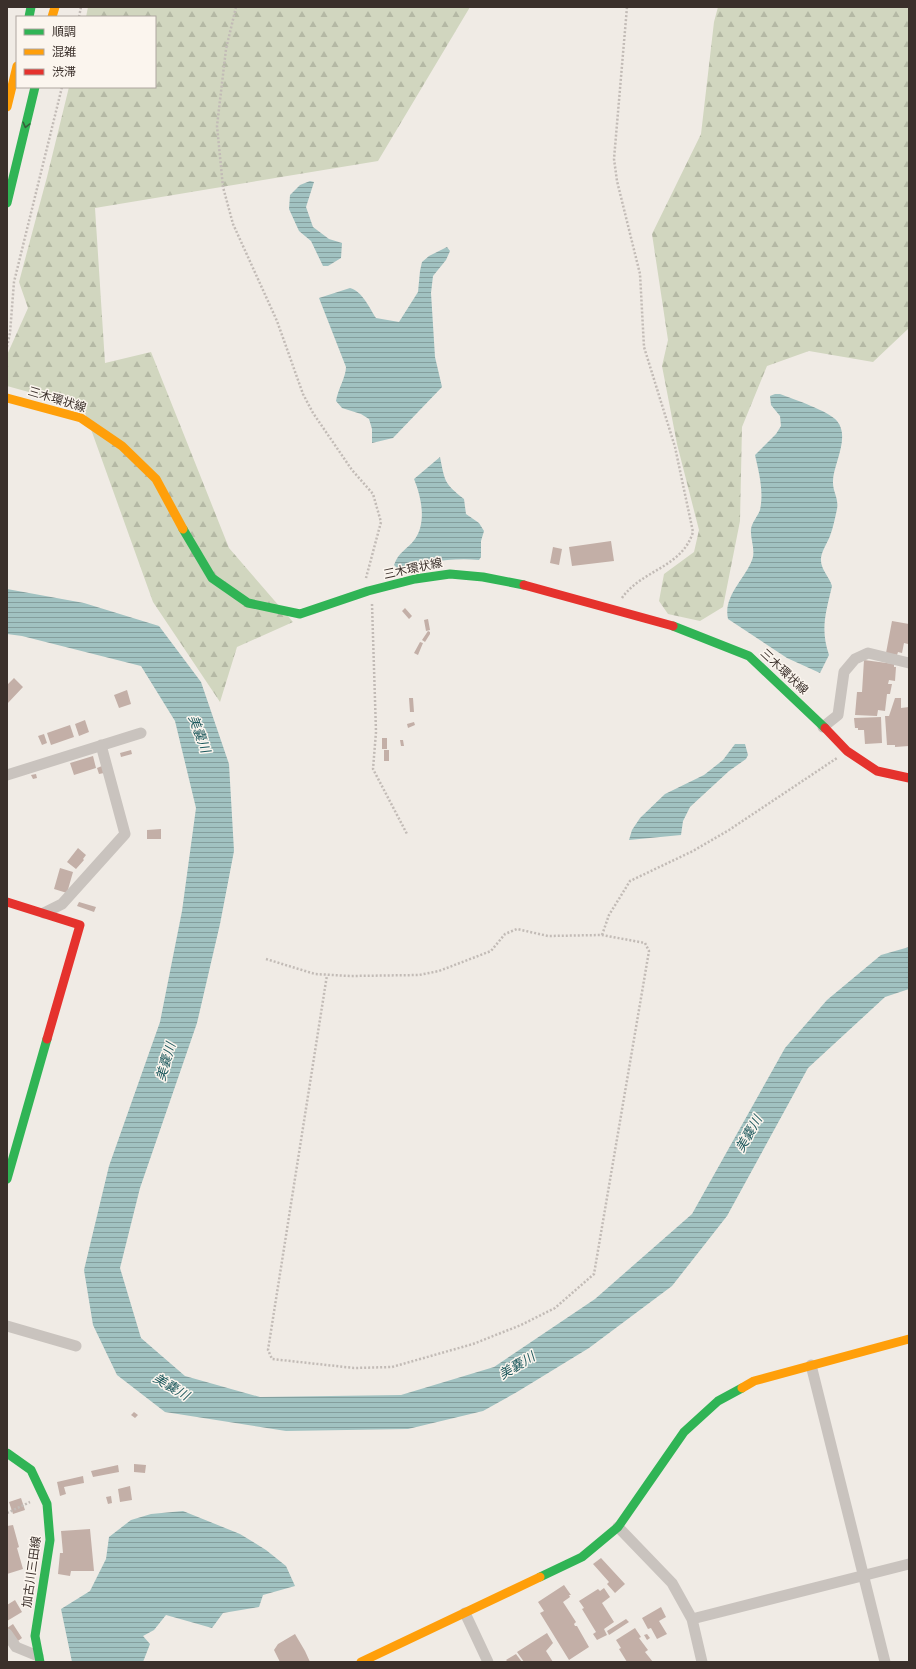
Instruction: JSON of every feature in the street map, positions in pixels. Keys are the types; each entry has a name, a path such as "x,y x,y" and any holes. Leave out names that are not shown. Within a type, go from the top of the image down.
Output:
{"main road":[{"path":"7,107 16,70"},
{"path":"7,203 35,88"},
{"name":"三木環状線","path":"7,398 81,418 122,446 156,479 194,550 212,578 248,603 300,614 368,591 415,580 450,574 483,577 512,582 677,628 749,656 807,710 847,751 877,771 909,778"},
{"path":"7,902 80,925 7,1179"},
{"path":"360,1662 582,1557 618,1527 684,1432 718,1402 754,1381 909,1339"},
{"name":"加古川三田線","path":"7,1453 31,1470 47,1504 50,1540 35,1636 39,1659"}],"street":[{"path":"823,727 838,715 844,672 855,659 868,653 909,663"},
{"path":"7,774 141,732"},
{"path":"44,913 62,904 125,834 101,745"},
{"path":"7,1326 76,1346"},
{"path":"810,1365 885,1662"},
{"path":"618,1527 672,1583 692,1619 702,1662"},
{"path":"692,1619 909,1564"},
{"path":"465,1613 488,1662"},
{"path":"7,1634 16,1647 39,1659"}],"path":[{"path":"236,7 226,50 217,126 223,187 233,224 277,321 302,394 313,413 352,470 373,494 381,522 366,580 373,608 376,732 373,769 407,834"},
{"path":"614,610 626,593 649,575 675,559 689,543 693,532 675,447 644,347 640,274 617,181 614,159 627,7"},
{"path":"7,347 10,333 14,282 62,88"},
{"path":"602,935 609,915 630,881 693,851 729,830 847,751"},
{"path":"266,959 315,974 350,976 419,975 439,971 491,951 505,934 516,929 548,936 602,935 645,943 649,951 594,1274 555,1308 521,1325 473,1344 392,1366 354,1368 272,1359 268,1350 326,975"},
{"path":"7,1513 43,1496"}],"green space":[{"path":"88,7 470,7 378,161 95,208 105,363 151,352 229,548 293,622 237,647 220,702 153,602 83,407 7,386 7,355 28,308 19,282 69,88 156,88 156,16 86,16"},
{"path":"718,7 909,7 909,328 873,362 809,351 767,366 742,427 740,521 723,607 700,621 668,614 659,601 664,574 694,552 699,530 677,444 662,366 668,340 652,234 701,134 714,22"}],"water":[{"path":"310,181 314,182 306,207 313,227 329,239 342,243 341,258 328,266 323,266 311,241 299,231 289,209 290,195 300,185"},
{"path":"447,247 450,251 446,260 433,276 431,293 435,357 442,387 393,438 372,443 372,429 369,419 361,414 342,408 336,401 345,375 346,367 319,298 350,288 362,296 376,318 399,322 418,292 422,262 429,256"},
{"path":"780,394 827,413 837,421 841,428 842,444 833,476 833,486 837,509 831,533 821,558 823,569 832,586 824,629 826,646 829,655 820,673 787,658 728,619 727,611 732,595 749,567 753,556 751,529 760,510 761,503 760,482 755,455 776,434 781,426 780,416 771,405 770,396"},
{"path":"440,457 446,481 464,499 466,514 479,523 484,531 481,541 481,557 479,560 448,560 398,569 394,565 396,560 415,539 421,525 421,501 414,479"},
{"name":"美嚢川","path":"7,589 84,603 159,626 201,682 229,764 234,851 220,924 197,1023 140,1188 120,1268 141,1338 185,1376 260,1397 401,1395 494,1367 595,1299 692,1214 785,1048 827,1000 881,955 909,947 909,989 885,997 808,1068 727,1216 672,1286 589,1348 517,1392 483,1411 408,1429 286,1431 165,1412 117,1375 93,1325 84,1270 109,1166 160,1022 182,911 196,808 175,721 141,666 22,636 7,634"},
{"path":"735,744 745,744 748,755 746,759 729,771 690,807 683,821 681,835 629,840 632,830 640,818 665,794 704,775 723,760"},
{"path":"183,1511 240,1534 266,1550 286,1566 295,1586 263,1595 259,1607 223,1613 212,1628 166,1615 154,1630 143,1636 150,1644 143,1662 72,1662 61,1609 90,1591 106,1559 109,1537 131,1520 151,1514"}],"building":[{"path":"611,541 614,561 572,566 569,547"},
{"path":"553,547 562,549 559,565 550,563"},
{"path":"405,608 412,616 409,619 402,611"},
{"path":"428,619 430,630 426,631 424,620"},
{"path":"892,621 909,624 908,644 904,643 902,653 898,652 897,655 886,653"},
{"path":"428,631 430,634 425,642 422,640"},
{"path":"420,642 423,643 418,655 414,653"},
{"path":"864,660 894,664 894,667 896,667 895,681 889,680 888,684 892,684 890,694 887,694 885,711 878,710 877,716 855,715 857,692 862,692"},
{"path":"14,678 23,687 7,704 7,685"},
{"path":"127,690 131,704 119,708 114,695"},
{"path":"409,698 413,698 414,712 410,712"},
{"path":"895,698 901,698 901,708 909,707 909,746 895,747 895,745 887,745 885,716 889,716"},
{"path":"881,717 882,743 865,744 864,730 858,730 858,728 855,728 854,718"},
{"path":"85,720 89,732 79,736 75,724"},
{"path":"414,722 415,725 408,728 407,724"},
{"path":"70,725 74,737 51,745 47,733"},
{"path":"44,734 47,743 42,745 38,736"},
{"path":"382,738 387,738 387,749 382,749"},
{"path":"400,740 403,740 404,746 401,746"},
{"path":"131,750 132,754 121,757 120,753"},
{"path":"384,750 389,750 389,761 384,761"},
{"path":"93,756 96,768 74,775 70,763"},
{"path":"102,766 104,773 99,774 97,768"},
{"path":"36,774 37,778 33,779 31,775"},
{"path":"161,829 161,839 147,839 147,830"},
{"path":"78,848 86,855 83,859 84,860 76,869 67,862"},
{"path":"60,868 73,872 67,893 54,889"},
{"path":"79,902 96,907 94,912 77,906"},
{"path":"134,1412 138,1415 135,1418 131,1415"},
{"path":"134,1464 146,1465 145,1473 134,1472"},
{"path":"118,1465 119,1472 93,1477 91,1471"},
{"path":"83,1476 84,1483 64,1487 66,1494 60,1496 57,1482"},
{"path":"130,1486 132,1500 120,1502 118,1489"},
{"path":"111,1496 112,1503 108,1504 106,1497"},
{"path":"21,1498 25,1510 13,1514 9,1502"},
{"path":"13,1525 23,1569 7,1574 7,1526"},
{"path":"90,1529 94,1571 71,1571 70,1576 58,1574 60,1553 63,1553 61,1531"},
{"path":"601,1558 625,1584 615,1593 607,1584 609,1582 593,1564"},
{"path":"564,1585 571,1595 569,1595 570,1597 563,1602 576,1622 574,1624 575,1626 577,1626 589,1647 569,1660 540,1613 544,1611 538,1602"},
{"path":"604,1588 610,1597 602,1603 614,1622 604,1629 607,1635 597,1640 593,1634 596,1632 582,1609 584,1608 579,1601 598,1589 600,1591"},
{"path":"15,1600 22,1612 7,1621 7,1605"},
{"path":"661,1607 666,1617 659,1621 667,1634 657,1639 651,1628 648,1629 642,1618"},
{"path":"626,1619 629,1622 609,1635 607,1631"},
{"path":"13,1624 22,1638 15,1643 7,1630 7,1628"},
{"path":"635,1628 641,1637 639,1638 648,1650 645,1652 653,1662 627,1662 619,1649 621,1648 616,1640"},
{"path":"547,1633 553,1643 546,1651 553,1662 524,1662 517,1652"},
{"path":"295,1634 310,1662 280,1662 274,1650 278,1644"},
{"path":"647,1634 650,1638 647,1640 644,1635"},
{"path":"516,1654 522,1662 508,1662 506,1660"}],"traffic: fast":[{"path":"29,16 31,7"},
{"path":"7,203 35,88"},
{"path":"183,529 212,578 248,603 300,614 368,591 415,579 450,574 483,577 524,585"},
{"path":"673,626 749,656 825,728"},
{"path":"7,1179 47,1039"},
{"path":"540,1577 582,1557 618,1527 684,1432 718,1401 742,1388"},
{"path":"7,1453 31,1470 47,1504 50,1540 35,1636 40,1662"}],"traffic: slow":[{"path":"52,16 55,7"},
{"path":"7,107 16,70"},
{"path":"7,398 81,418 122,446 156,479 183,529"},
{"path":"742,1388 754,1381 909,1339"},
{"path":"361,1662 540,1577"}],"traffic: jam":[{"path":"524,585 673,626"},
{"path":"825,728 847,751 877,771 909,778"},
{"path":"7,902 80,925 47,1039"}]}
